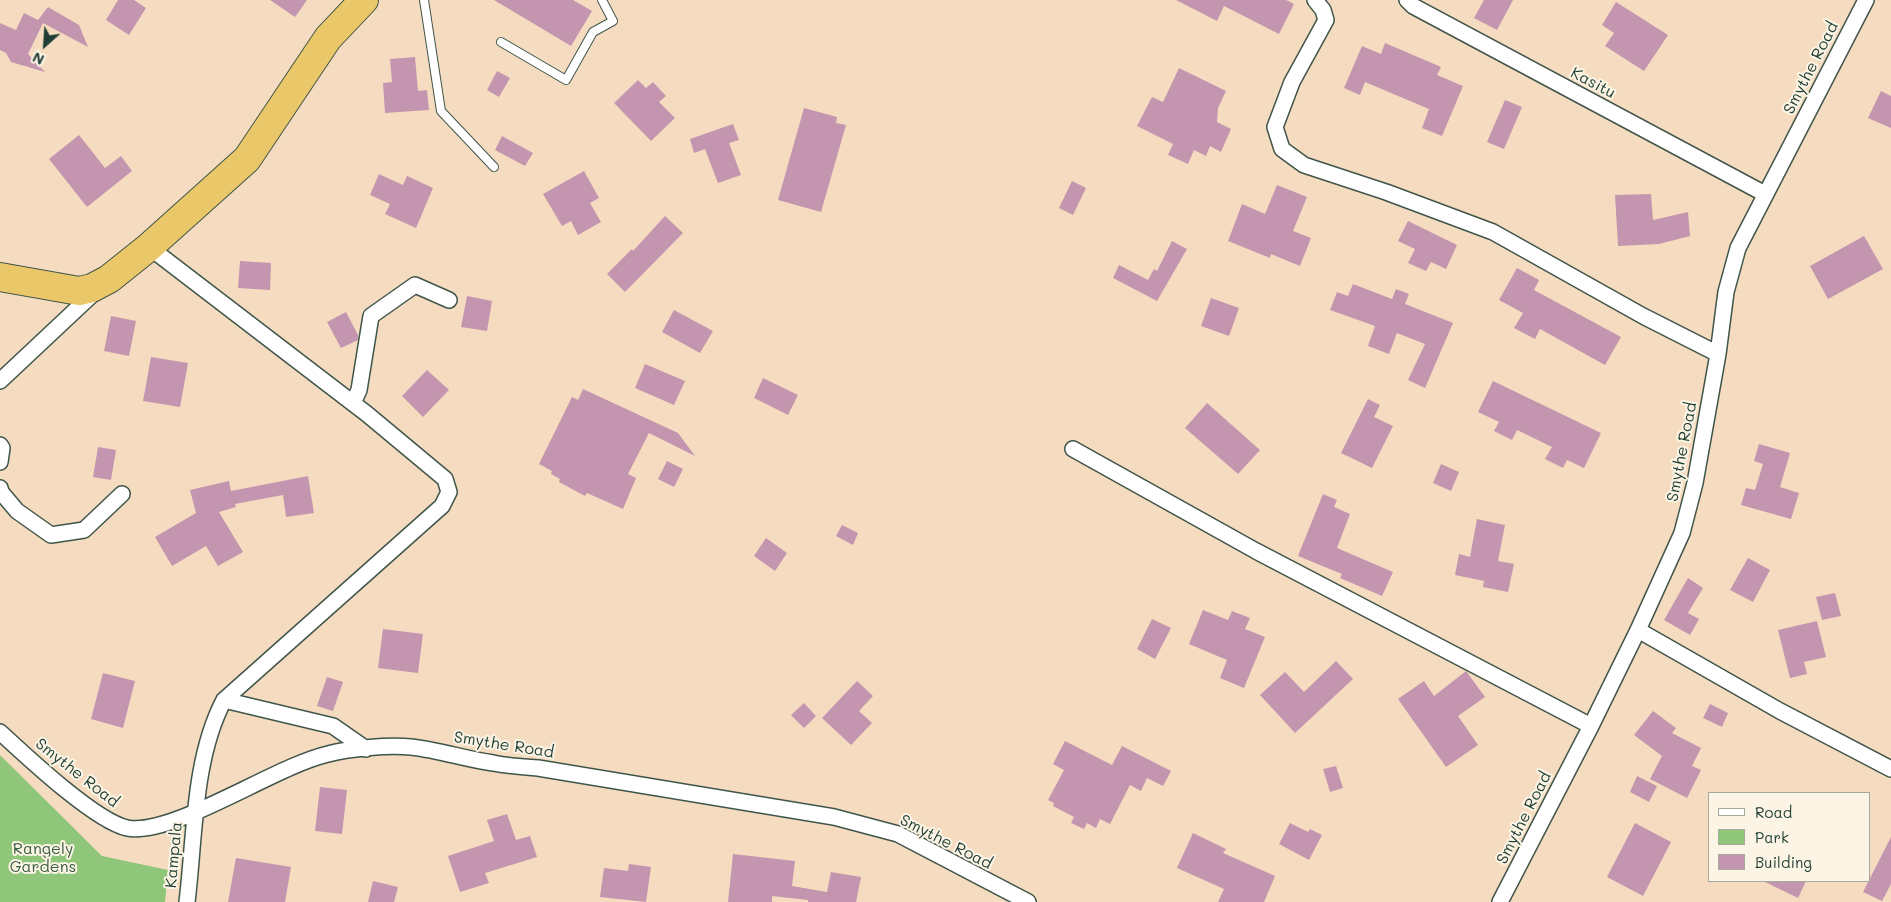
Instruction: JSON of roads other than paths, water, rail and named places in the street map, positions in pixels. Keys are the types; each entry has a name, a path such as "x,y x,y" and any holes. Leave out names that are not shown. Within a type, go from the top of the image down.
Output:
{"highway":[{"path":"0,277 79,291 92,288 109,279 149,247 247,158 328,38 364,0"}],"street":[{"path":"1315,0 1323,10 1326,20 1292,82 1275,127 1282,149 1304,165 1386,192 1493,232 1643,316 1718,354"},
{"name":"Kasitu","path":"1407,0 1413,6 1501,54 1765,194"},
{"name":"Smythe Road","path":"1500,902 1591,726 1638,630 1682,533 1696,483 1718,354 1726,292 1738,248 1866,0"},
{"path":"149,247 353,403 445,479 449,492 442,506 224,700"},
{"path":"0,381 109,279"},
{"path":"353,403 359,390 371,316 415,285 449,300"},
{"path":"0,445 2,448 0,462"},
{"path":"1073,449 1256,551 1591,726"},
{"path":"0,488 1,492 17,511 51,535 84,530 122,494"},
{"path":"1638,630 1780,711 1891,769"},
{"path":"224,700 333,726 366,749"},
{"name":"Kampala","path":"187,902 196,811 208,736 224,700"},
{"name":"Smythe Road","path":"0,732 35,764 111,822 126,828 143,828 196,811 298,762 329,753 410,747 493,764 548,770 834,818 898,834 1028,902"}],"lane":[{"path":"424,0 441,111 494,167"},
{"path":"501,42 566,80 593,32 613,21 602,0"}],"park label":[{"name":"Rangely Gardens","path":"43,858"}]}
